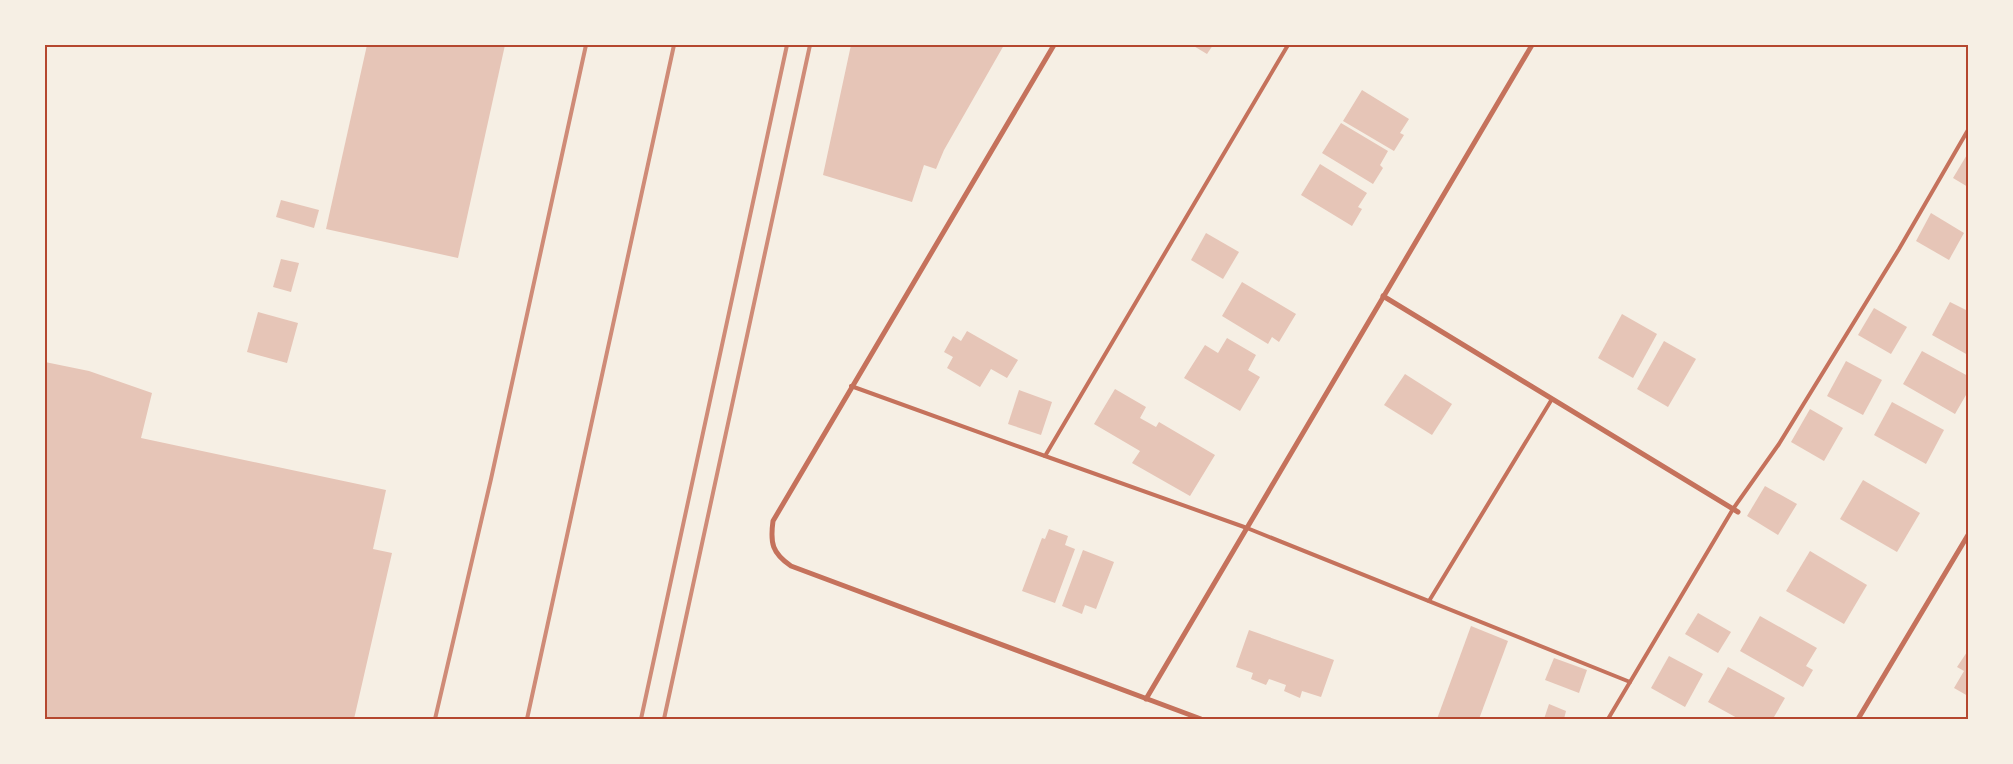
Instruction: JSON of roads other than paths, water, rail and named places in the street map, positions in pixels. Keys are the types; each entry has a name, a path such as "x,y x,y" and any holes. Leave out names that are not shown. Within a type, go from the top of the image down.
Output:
{"street":[{"path":"1054,45 773,521 771,540 780,558 791,566 1201,719"},
{"path":"1146,699 1532,45"},
{"path":"1383,296 1735,511"},
{"path":"1858,719 1968,535"}],"lane":[{"path":"1045,456 1288,45"},
{"path":"1608,719 1735,511 1779,444 1899,249 1968,130"},
{"path":"851,386 1247,528 1630,682"},
{"path":"1429,602 1552,399"}],"railway":[{"path":"435,719 491,479 586,45"},
{"path":"527,719 674,45"},
{"path":"641,719 787,45"},
{"path":"664,719 810,45"}]}
